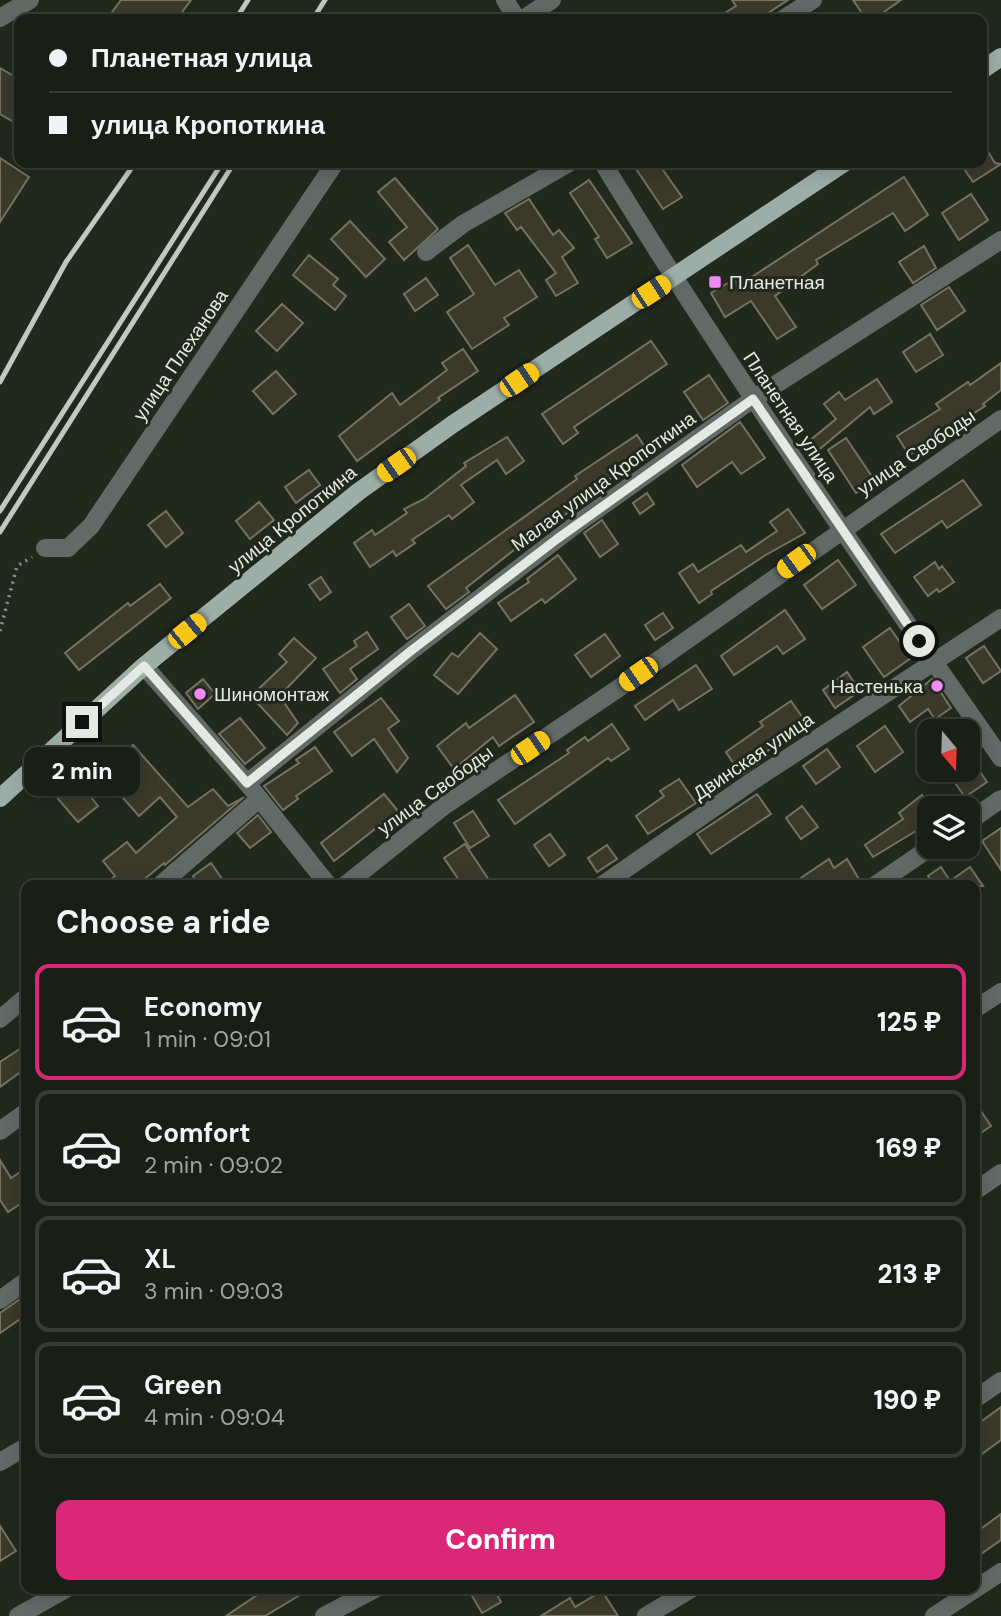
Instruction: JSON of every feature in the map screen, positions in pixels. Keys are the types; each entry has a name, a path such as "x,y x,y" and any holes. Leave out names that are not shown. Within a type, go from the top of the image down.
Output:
{"main road":[{"name":"улица Кропоткина","path":"0,797 144,666 358,492 453,424 837,168"}],"street":[{"path":"0,18 30,0"},
{"path":"531,14 552,0"},
{"path":"791,14 813,0"},
{"name":"улица Плеханова","path":"45,548 68,548 91,526 332,168"},
{"path":"426,252 463,224 560,168"},
{"name":"Планетная улица","path":"606,168 673,278 753,399 1001,758"},
{"name":"Малая улица Кропоткина","path":"247,783 412,650 555,540 753,399 1001,240"},
{"name":"улица Свободы","path":"352,880 444,806 616,690 841,529 1001,419"},
{"name":"Двинская улица","path":"610,880 751,782 1001,618"},
{"path":"144,666 247,783 325,880"},
{"path":"166,880 260,799"},
{"path":"980,814 1001,799"},
{"path":"883,880 917,856"},
{"path":"980,1006 1001,992"},
{"path":"0,1019 21,1001"},
{"path":"0,1130 21,1115"},
{"path":"980,1188 1001,1173"},
{"path":"0,1300 21,1285"},
{"path":"980,1396 1001,1381"},
{"path":"0,1462 21,1450"},
{"path":"980,1586 1001,1572"},
{"path":"18,1616 57,1594"},
{"path":"324,1616 365,1594"},
{"path":"646,1616 683,1594"},
{"path":"934,1616 968,1594"}],"path":[{"path":"0,631 17,566 45,548"}],"building":[{"path":"121,0 191,0 181,14 111,14"},
{"path":"732,0 788,0 767,14 723,14 736,6"},
{"path":"853,0 901,0 881,14 863,14"},
{"path":"0,68 14,76 14,122 0,114"},
{"path":"987,150 995,163 1001,164 973,182 963,168 987,168"},
{"path":"0,158 29,177 0,222"},
{"path":"635,168 662,168 682,197 663,209"},
{"path":"904,177 928,215 905,231 893,213 816,260 818,264 775,296 796,327 777,339 751,301 725,317 711,293 735,279 738,286"},
{"path":"395,178 438,229 404,260 389,242 407,227 378,192"},
{"path":"589,180 632,243 607,258 595,239 599,237 570,193"},
{"path":"971,194 988,220 959,240 942,213"},
{"path":"529,199 553,235 559,230 574,248 562,257 578,283 556,296 546,280 556,273 521,227 517,230 505,213"},
{"path":"350,221 385,259 366,277 331,239"},
{"path":"468,245 495,285 519,270 537,297 504,318 509,325 472,349 447,312 474,294 450,258"},
{"path":"924,246 936,268 913,283 899,262"},
{"path":"309,255 338,279 333,285 346,296 335,310 293,275"},
{"path":"426,278 438,295 415,311 404,294"},
{"path":"949,287 965,311 937,330 921,305"},
{"path":"282,304 303,323 277,351 256,331"},
{"path":"930,334 943,355 916,372 903,352"},
{"path":"651,341 667,364 574,427 578,433 563,444 542,414"},
{"path":"463,349 478,371 438,398 440,400 357,461 339,436 392,393 400,405 447,370 442,363"},
{"path":"1001,363 1001,390 983,404 985,406 909,455 897,436 940,409 936,404"},
{"path":"276,371 296,394 273,414 253,391"},
{"path":"709,375 728,403 703,420 684,392"},
{"path":"877,379 892,402 874,414 870,407 816,452 808,442 836,419 824,404 839,392 845,400"},
{"path":"740,422 765,458 741,474 732,462 697,487 682,465"},
{"path":"637,435 649,453 573,504 576,507 519,546 466,588 469,592 446,609 428,586 577,479 575,476"},
{"path":"507,437 524,461 506,474 497,460 461,485 474,502 452,519 449,515 412,540 415,543 396,556 393,551 370,567 354,543 372,530 375,535 407,513 404,509 424,499 466,466 464,463"},
{"path":"846,438 875,481 856,493 828,450"},
{"path":"309,470 320,485 296,503 285,487"},
{"path":"963,480 981,505 947,528 942,521 895,553 881,534"},
{"path":"647,493 654,504 640,514 633,503"},
{"path":"259,502 274,520 250,539 236,521"},
{"path":"788,509 805,533 711,591 712,594 699,603 679,573 693,564 698,572 741,545 746,552 777,531 770,522"},
{"path":"166,511 183,533 166,547 148,525"},
{"path":"602,520 618,544 600,557 584,533"},
{"path":"558,555 576,579 545,603 542,599 511,621 498,603 529,582 527,579"},
{"path":"838,560 856,585 822,609 804,585"},
{"path":"935,562 939,569 942,566 954,582 928,596 914,577"},
{"path":"321,577 331,592 320,600 309,585"},
{"path":"160,584 171,598 79,670 65,653 128,603 130,606"},
{"path":"409,604 425,626 407,639 391,617"},
{"path":"785,610 805,639 783,654 777,646 734,675 721,656"},
{"path":"663,613 673,628 655,640 645,625"},
{"path":"890,628 911,658 884,677 863,647"},
{"path":"367,632 378,649 350,669 357,679 340,693 323,669 357,646 354,641"},
{"path":"480,633 497,649 458,694 434,675 452,653 458,657"},
{"path":"605,634 620,656 591,677 575,655"},
{"path":"294,638 316,658 285,690 290,696 283,701 298,723 287,735 251,696 287,662 279,654"},
{"path":"984,646 1001,671 983,683 966,658"},
{"path":"696,665 712,689 679,710 673,700 645,720 635,706"},
{"path":"847,672 860,691 835,708 823,690"},
{"name":"Шиномонтаж","path":"203,679 215,694 198,709 186,693"},
{"path":"932,679 951,708 935,719 928,709 910,722 899,706"},
{"path":"515,695 534,722 499,746 493,737 454,769 437,746 466,723 469,728"},
{"path":"381,698 399,721 388,729 408,758 397,772 374,739 352,756 334,732"},
{"path":"791,701 807,724 757,758 760,762 741,775 726,752 763,726 760,722"},
{"path":"240,718 265,748 245,764 219,734"},
{"path":"612,724 629,749 611,761 608,758 515,824 498,800 569,753 567,750 585,737 588,741"},
{"path":"885,726 903,752 875,772 857,746"},
{"path":"133,745 188,807 213,789 228,806 244,797 165,865 164,863 143,880 111,880 115,876 103,861 127,842 136,853 177,817 160,797 139,816 101,773"},
{"path":"315,747 332,771 296,796 298,799 283,810 264,786 299,763 296,760"},
{"path":"827,749 840,767 816,784 803,766"},
{"path":"980,772 987,782 964,796 954,782 980,782"},
{"path":"679,779 696,803 648,834 636,816 664,796 660,791"},
{"path":"79,782 98,806 78,822 58,799"},
{"path":"384,794 398,811 334,861 321,843"},
{"path":"757,794 771,814 711,854 697,834"},
{"path":"917,799 917,830 873,857 865,845 903,819 899,813"},
{"path":"802,806 818,827 801,839 786,818"},
{"path":"473,811 489,836 470,848 454,823"},
{"path":"258,815 271,832 250,848 237,833"},
{"path":"1001,828 1001,870 982,841"},
{"path":"550,834 565,855 549,866 534,845"},
{"path":"465,844 489,880 459,880 444,858"},
{"path":"607,845 617,859 597,872 588,858"},
{"path":"829,859 834,868 847,859 859,880 844,880 798,880"},
{"path":"211,863 223,880 195,880 193,876"},
{"path":"941,867 949,880 930,880 928,876"},
{"path":"970,867 979,880 951,880"},
{"path":"21,1048 21,1072 0,1087 0,1062"},
{"path":"980,1110 991,1126 980,1134"},
{"path":"0,1160 11,1178 21,1171 21,1203 8,1212 0,1200"},
{"path":"21,1298 21,1318 0,1333 0,1313"},
{"path":"1001,1407 1001,1440 980,1455 980,1422"},
{"path":"1001,1514 1001,1540 980,1555 980,1529"},
{"path":"0,1526 16,1551 0,1561"},
{"path":"259,1594 302,1594 265,1616 226,1616"},
{"path":"471,1594 497,1594 501,1602 482,1613"},
{"path":"597,1594 604,1594 618,1616 541,1616 570,1598 575,1607"}],"railway":[{"path":"239,14 248,0"},
{"path":"316,14 325,0"},
{"path":"0,382 66,262 132,168"},
{"path":"0,511 219,168"},
{"path":"0,532 231,168"}],"place":[{"name":"Планетная","path":"715,282"},
{"name":"Настенька","path":"937,686"},
{"name":"Шиномонтаж","path":"200,694"}],"route":[{"path":"82,722 144,666 247,783 412,650 578,523 753,399 919,641"}]}
